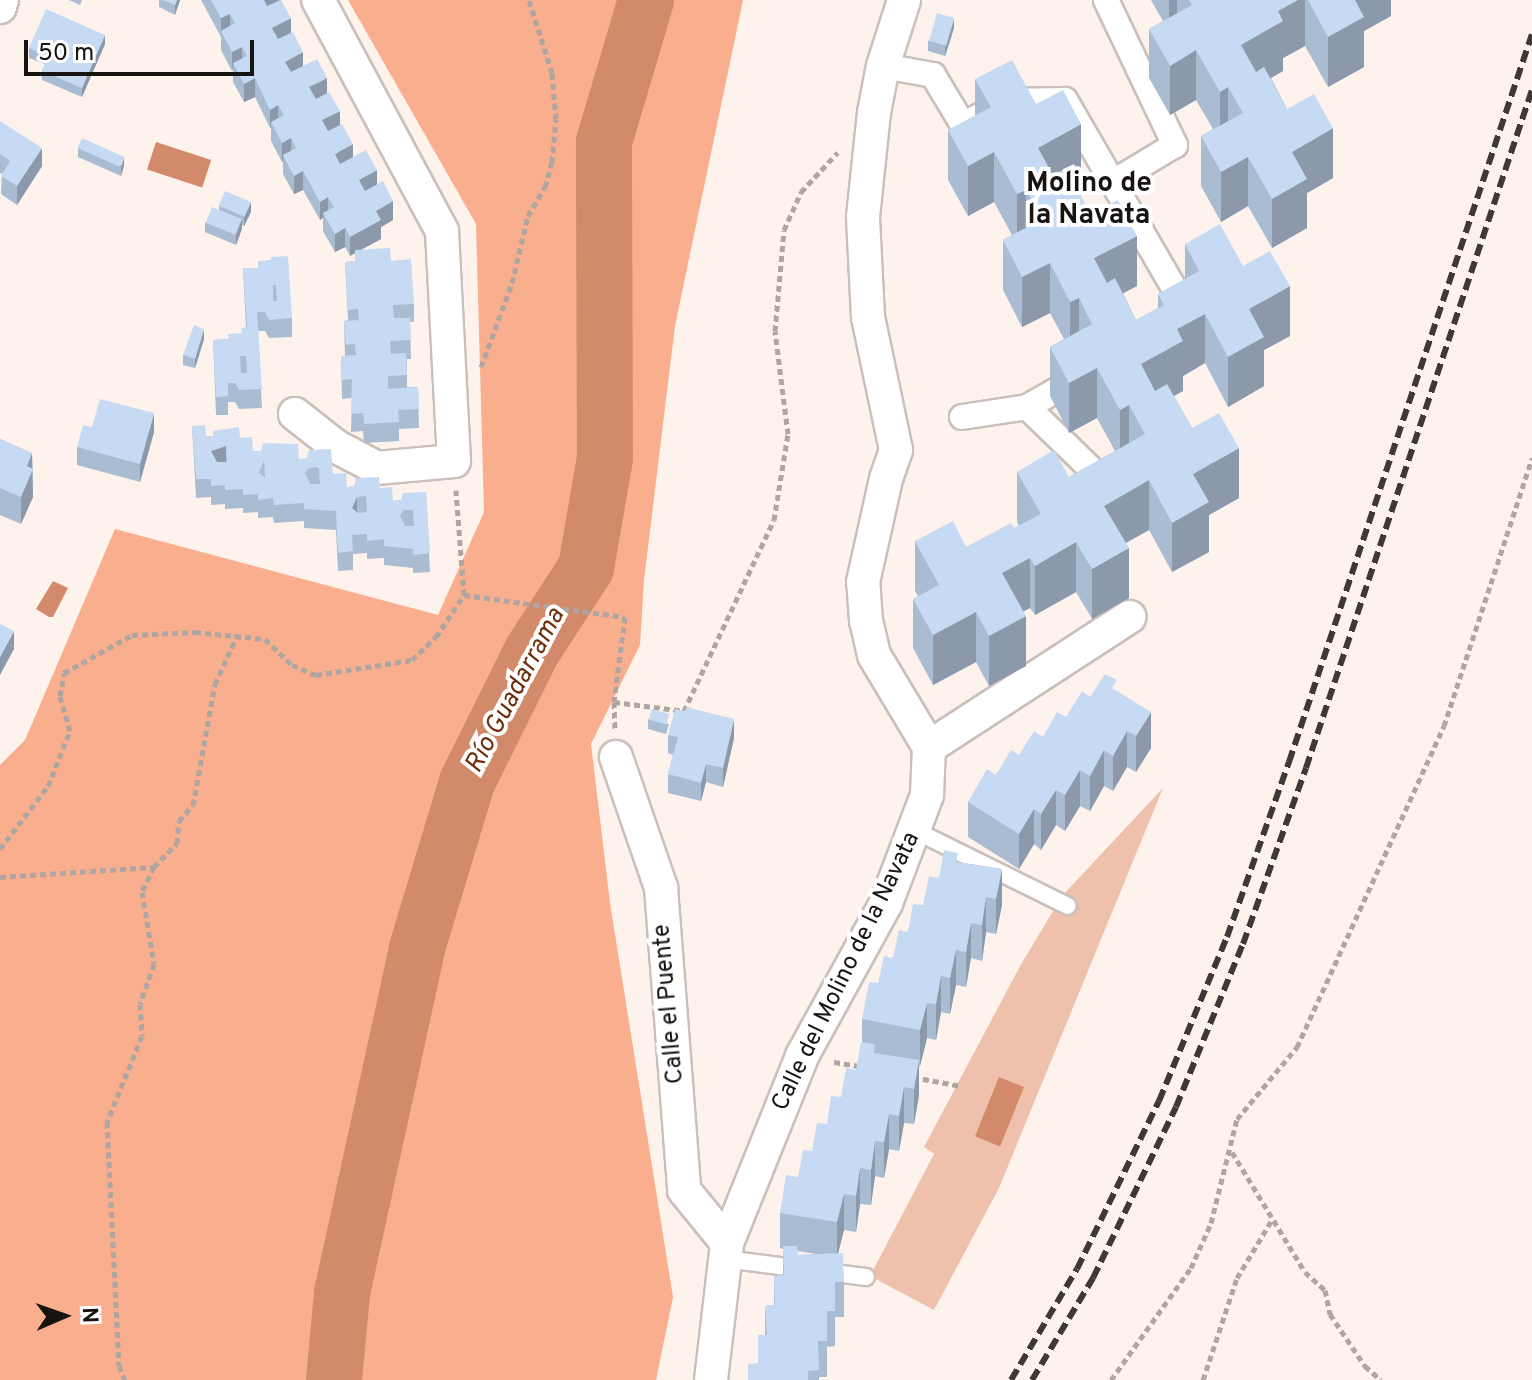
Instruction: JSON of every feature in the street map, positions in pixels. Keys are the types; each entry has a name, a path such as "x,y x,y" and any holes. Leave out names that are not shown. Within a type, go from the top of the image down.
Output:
{"street":[{"path":"0,7 2,0"},
{"path":"295,414 337,447 377,468 454,461 442,231 318,0"},
{"path":"904,0 883,66 874,113 863,217 868,317 896,450 886,479 863,582 866,621 874,655 929,747 1129,617"},
{"path":"1106,0 1175,145 1115,181"},
{"path":"883,66 933,75 963,125 1007,101 1065,100 1115,181 1174,288"},
{"path":"962,417 1027,407 1078,378"},
{"path":"1027,407 1111,488"},
{"name":"Calle del Molino de la Navata","path":"711,1380 726,1251 802,1056 886,903 916,831 927,795 929,747"},
{"name":"Calle el Puente","path":"616,757 661,888 684,1190 726,1251"}],"lane":[{"path":"916,831 1068,906"},
{"path":"726,1251 866,1277"}],"path":[{"path":"480,369 512,283 528,216 545,187 552,162 556,119 552,73 529,0"},
{"path":"614,702 684,711 774,520 788,434 775,331 784,230 801,192 874,113"},
{"path":"1111,1380 1191,1268 1211,1223 1237,1119 1297,1047 1444,726 1532,458"},
{"path":"0,849 48,786 70,731 60,696 64,673 132,635 195,632 265,639 292,665 316,675 412,660 436,637 464,595 454,461"},
{"path":"464,595 625,617 614,702 616,757"},
{"path":"125,1380 119,1366 107,1122 142,1036 140,1004 154,964 142,892 154,867 177,843 179,821 193,805 215,684 237,636"},
{"path":"0,877 154,867"},
{"path":"802,1056 874,1069"},
{"path":"903,1075 961,1086"},
{"path":"1231,1152 1305,1272 1325,1290 1330,1314 1365,1366 1381,1380"},
{"path":"1203,1380 1237,1278 1273,1217"}],"shaded area":[{"path":"348,0 743,0 675,326 644,580 640,645 591,744 610,903 673,1297 656,1380 0,1380 0,765 25,740 115,529 438,615 484,512 476,224"},
{"path":"156,142 211,160 202,188 147,170"},
{"path":"53,581 68,588 53,617 49,617 36,609"},
{"path":"1163,788 999,1188 934,1310 870,1276 934,1154 924,1147 1019,968 1062,896"},
{"path":"999,1077 1024,1087 1000,1146 975,1136"}],"building":[{"path":"211,0 264,0 267,6 281,0 291,18 272,28 278,39 293,32 303,52 285,62 291,72 317,59 327,78 309,87 316,99 329,92 340,111 322,120 328,131 342,124 353,144 335,154 340,164 366,150 377,170 359,180 365,191 383,181 393,201 376,211 381,220 350,237 345,228 335,234 323,213 334,207 328,197 320,202 303,171 294,176 283,155 296,148 291,138 282,143 271,122 284,115 278,105 270,110 255,78 244,84 233,63 247,56 242,47 232,52 221,31 235,23 230,14 221,18"},
{"path":"1189,0 1298,0 1278,11 1283,21 1241,45 1256,72 1264,67 1287,109 1314,94 1333,128 1292,152 1307,179 1272,199 1248,157 1221,172 1201,136 1243,113 1228,87 1220,92 1196,50 1170,66 1149,29 1192,5"},
{"path":"1308,0 1355,0 1364,17 1328,37"},
{"path":"46,9 105,35 82,88 42,71 48,56 29,48"},
{"path":"937,13 954,18 946,46 929,41"},
{"path":"1012,60 1036,104 1063,90 1081,124 1038,148 1053,175 1067,168 1090,214 1118,200 1137,236 1094,258 1107,283 1115,278 1136,320 1164,305 1158,294 1199,271 1185,244 1220,224 1243,266 1270,251 1290,286 1249,309 1264,337 1228,357 1205,314 1177,329 1183,341 1141,364 1155,391 1167,384 1192,428 1219,413 1239,448 1193,474 1209,502 1172,523 1149,480 1104,506 1129,548 1092,569 1076,542 1035,566 1030,558 1002,573 1026,616 989,636 976,612 933,635 913,599 939,585 915,541 953,521 966,547 1011,523 1014,528 1041,514 1017,472 1054,450 1069,477 1145,434 1129,405 1120,410 1097,368 1069,383 1050,347 1092,324 1079,298 1070,302 1050,263 1022,277 1003,240 1042,219 1026,190 1017,194 994,152 968,166 948,130 991,107 975,79"},
{"path":"0,121 42,148 17,186 1,176 10,161 0,154"},
{"path":"82,138 124,157 120,167 78,148"},
{"path":"225,191 251,202 245,217 219,206"},
{"path":"212,207 242,219 235,235 206,223"},
{"path":"390,248 391,261 411,259 414,304 393,305 394,318 410,318 411,340 390,341 391,354 406,353 407,375 388,376 388,389 418,387 419,409 398,410 399,422 364,424 363,413 351,414 352,379 342,380 341,356 356,355 355,344 346,345 344,321 359,320 358,309 348,310 345,262 355,261 355,250"},
{"path":"288,256 292,318 269,320 265,312 257,312 262,389 239,390 235,383 228,383 228,396 216,397 213,340 229,339 228,334 242,333 241,328 247,327 243,268 258,268 258,261 271,260 271,257","holes":["273,285 276,285 277,301 273,301","240,356 246,356 247,373 241,373"]},
{"path":"194,325 204,329 195,359 183,355"},
{"path":"100,399 154,413 140,464 77,447 83,425 92,427"},
{"path":"205,425 206,436 213,436 213,431 239,427 240,438 252,437 253,451 261,451 263,443 298,444 299,459 307,458 309,450 331,449 333,474 346,473 347,487 354,486 356,478 379,477 380,488 392,487 393,501 401,500 403,493 426,492 430,553 413,555 413,549 384,546 384,539 367,541 367,534 352,535 353,551 338,553 336,511 304,509 304,503 274,505 273,498 258,500 258,494 243,495 243,489 225,490 225,485 211,486 211,479 196,479 192,426","holes":["226,446 227,462 217,462 211,451","264,460 265,478 259,473","319,467 320,484 310,484 305,473 309,468","366,496 367,512 358,513 352,508 357,497","404,510 413,510 414,526 405,526 400,515"]},
{"path":"0,439 32,453 27,466 33,469 21,497 0,488"},
{"path":"0,624 14,631 0,657"},
{"path":"1105,674 1117,680 1112,688 1151,712 1136,736 1127,731 1113,756 1104,750 1090,776 1080,770 1065,795 1056,790 1041,814 1034,809 1019,834 968,802 987,769 996,775 1011,750 1019,755 1034,731 1043,737 1057,712 1066,717 1082,691 1090,697"},
{"path":"686,707 734,719 723,768 706,764 701,783 668,774 678,737 668,735 675,709 685,711"},
{"path":"652,709 669,714 666,725 649,720"},
{"path":"944,850 958,853 956,862 1002,869 996,899 986,897 982,925 971,923 966,952 956,950 950,978 941,976 936,1004 927,1003 920,1030 862,1019 869,982 878,983 884,956 893,958 899,930 908,932 913,904 923,905 929,876 939,878"},
{"path":"861,1042 875,1044 874,1053 919,1060 914,1089 904,1087 899,1116 889,1114 884,1142 875,1141 871,1170 860,1168 856,1196 844,1194 837,1222 780,1213 786,1175 798,1177 803,1150 812,1151 817,1123 827,1124 831,1096 841,1097 846,1068 856,1070"},
{"path":"783,1246 797,1246 798,1255 843,1253 844,1282 835,1282 835,1311 827,1311 827,1341 818,1341 819,1370 808,1371 808,1380 748,1380 748,1364 758,1363 758,1335 767,1335 765,1306 775,1305 774,1276 784,1275"}],"waterway":[{"name":"Río Guadarrama","path":"334,1380 342,1293 417,948 467,782 532,651 586,568 605,458 604,142 646,0"}],"railway":[{"path":"1011,1380 1077,1269 1159,1101 1227,937 1289,762 1532,34"},
{"path":"1032,1380 1093,1278 1176,1107 1243,944 1306,768 1532,90"}],"district":[{"name":"Molino de la Navata","path":"1089,200"}]}
